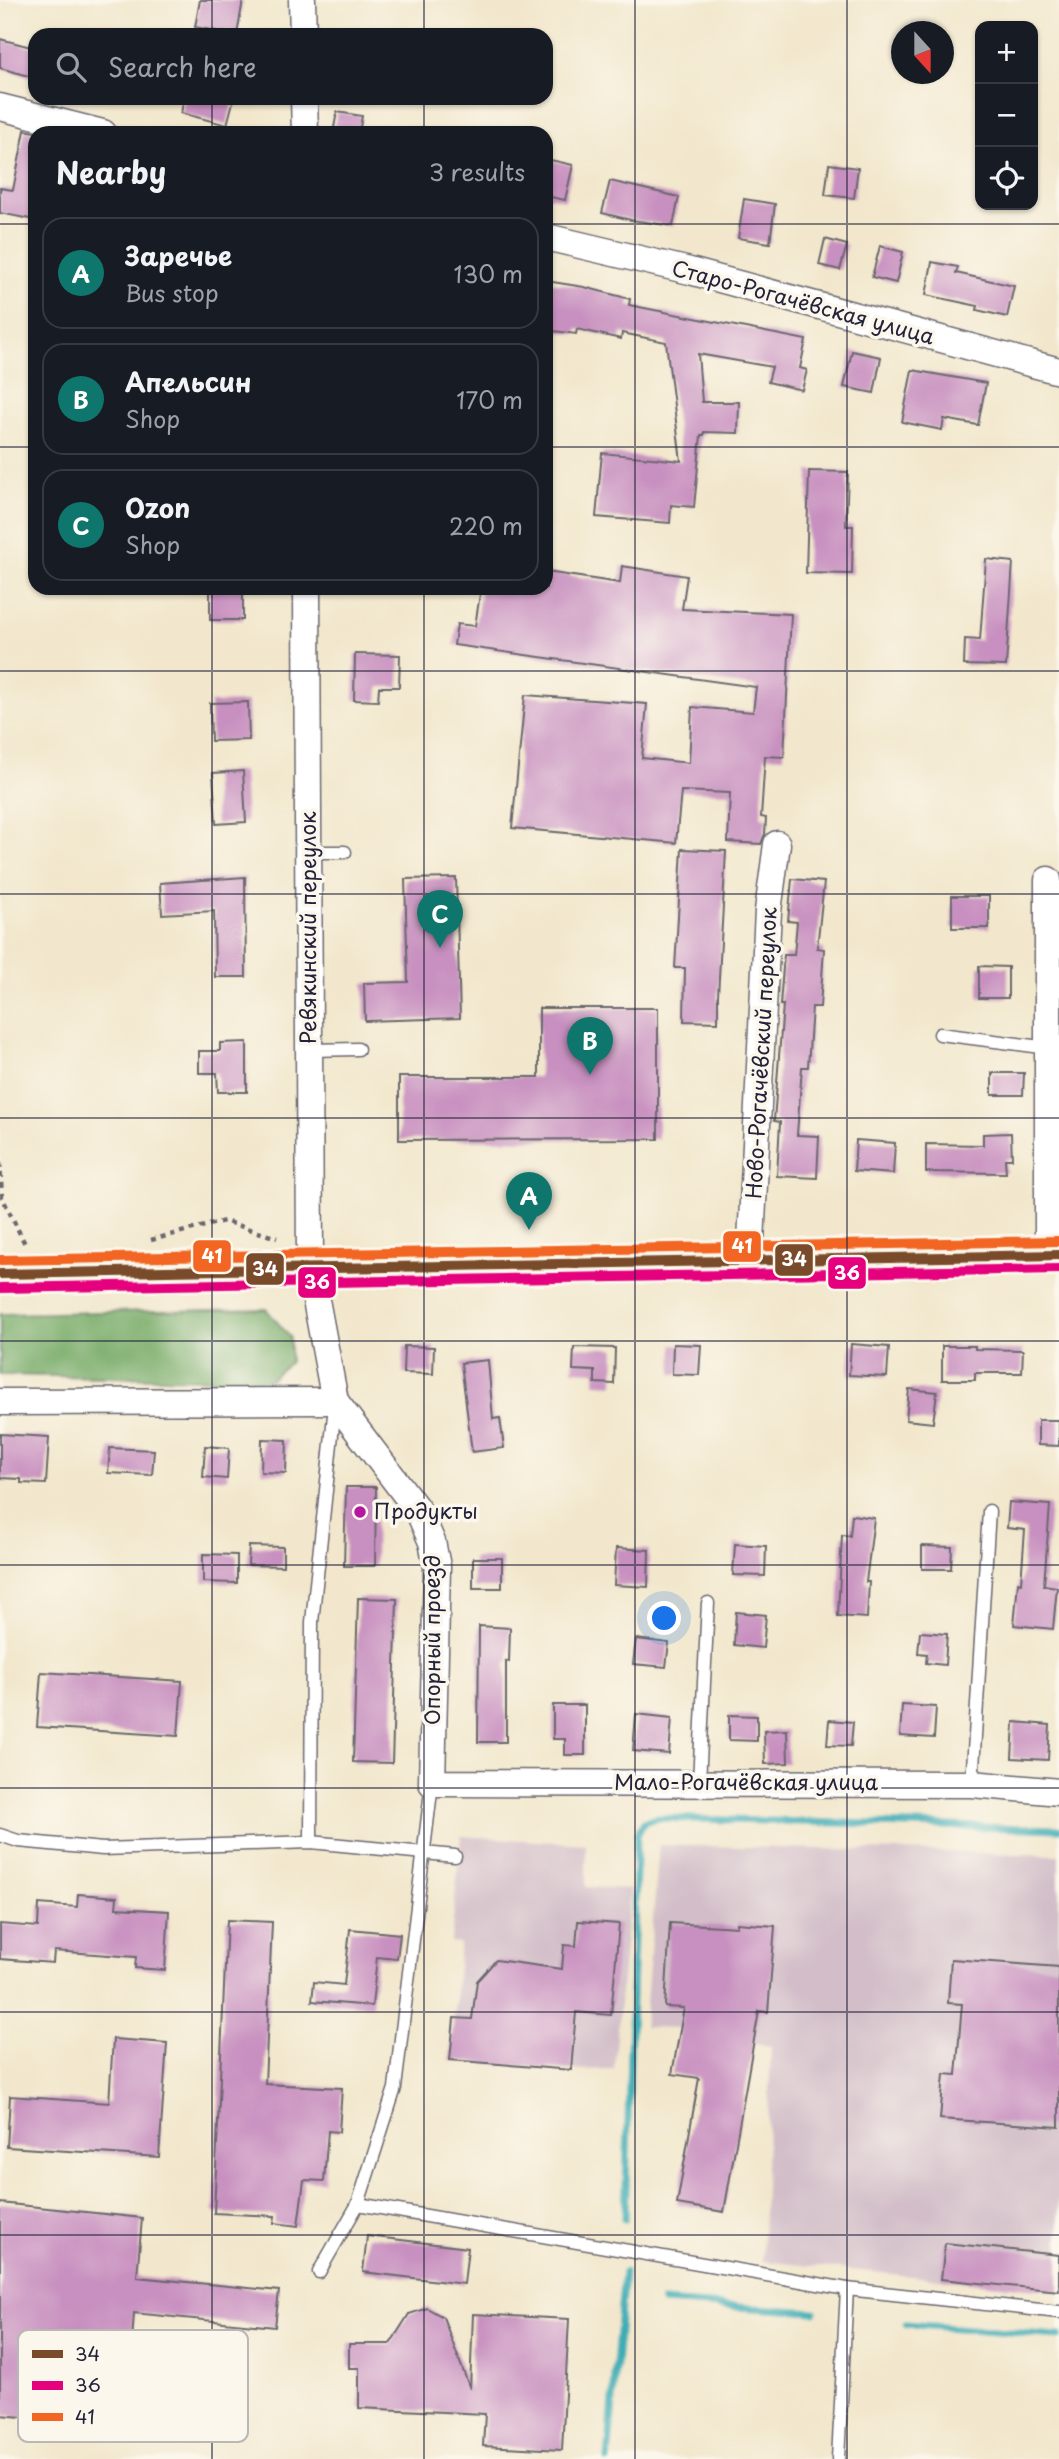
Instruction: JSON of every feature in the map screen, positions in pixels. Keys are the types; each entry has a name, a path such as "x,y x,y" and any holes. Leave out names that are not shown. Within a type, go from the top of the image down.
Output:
{"main road":[{"path":"0,1274 311,1259 750,1262 1054,1255"}],"street":[{"path":"302,0 303,28"},
{"path":"304,105 305,126"},
{"path":"0,107 75,126"},
{"name":"Старо-Рогачёвская улица","path":"553,239 690,271 1059,371"},
{"name":"Ревякинский переулок","path":"307,595 311,1259 335,1401"},
{"name":"Ново-Рогачёвский переулок","path":"750,1262 768,911 777,844"},
{"path":"1048,880 1054,1255"},
{"path":"0,1402 335,1401"},
{"name":"Опорный проезд","path":"335,1401 419,1512 432,1542 437,1566 432,1783"},
{"name":"Мало-Рогачёвская улица","path":"432,1783 972,1784 1059,1792"}],"lane":[{"path":"309,852 345,852"},
{"path":"940,1034 1050,1048"},
{"path":"310,1050 358,1049"},
{"path":"310,1842 312,1622 335,1401"},
{"path":"972,1784 989,1511"},
{"path":"699,1782 708,1603"},
{"path":"319,2272 358,2204 395,2088 432,1783"},
{"path":"0,1835 18,1841 103,1850 310,1842 455,1856"},
{"path":"358,2204 848,2289 1059,2312"},
{"path":"838,2459 848,2289"}],"path":[{"path":"0,1163 2,1197 25,1244 37,1244"},
{"path":"139,1243 224,1222 274,1236 311,1259"}],"shaded area":[{"path":"461,1836 586,1844 586,1887 630,1889 614,2069 571,2070 450,2060 460,1943 451,1942"},
{"path":"659,1845 1059,1855 1059,2291 762,2261 771,2046 681,2028 644,2027"}],"green space":[{"path":"266,1309 290,1337 290,1362 269,1380 0,1375 0,1314"}],"building":[{"path":"200,0 243,0 238,28 195,27"},
{"path":"0,39 28,46 28,76 0,68"},
{"path":"183,105 232,105 227,125 181,113"},
{"path":"337,112 362,116 360,126 334,126"},
{"path":"25,130 28,131 28,219 0,213 0,188 13,190"},
{"path":"553,161 573,165 565,200 553,197"},
{"path":"829,164 858,168 854,198 825,195"},
{"path":"610,181 679,197 673,226 602,213"},
{"path":"744,199 775,204 770,243 738,238"},
{"path":"825,239 847,245 840,270 819,265"},
{"path":"880,246 903,252 896,283 872,277"},
{"path":"932,262 958,267 956,273 1014,286 1007,317 977,310 978,306 926,295"},
{"path":"553,282 630,299 629,305 806,340 800,368 807,370 802,390 768,382 772,367 698,354 702,402 739,402 738,433 704,432 704,435 701,435 694,507 671,505 670,523 596,517 602,453 681,461 666,342 622,333 621,339 577,329 576,334 553,331"},
{"path":"852,351 881,357 874,393 844,387"},
{"path":"912,370 986,383 978,425 944,419 942,430 902,422"},
{"path":"809,471 848,472 846,526 853,526 852,574 806,573"},
{"path":"986,559 1013,562 1006,666 964,665 965,639 980,640"},
{"path":"622,566 687,576 682,609 791,614 784,757 765,756 761,817 766,818 761,844 728,842 730,793 681,791 676,843 512,828 525,695 647,704 642,758 689,763 692,707 753,712 756,687 454,645 457,624 475,626 480,595 553,595 553,573 620,583"},
{"path":"210,595 243,595 243,620 210,620"},
{"path":"355,654 400,655 399,687 379,687 378,701 354,700"},
{"path":"248,702 249,740 211,741 210,703"},
{"path":"243,771 246,822 216,824 213,773"},
{"path":"682,849 726,851 718,1022 684,1021 685,968 675,968"},
{"path":"245,877 246,977 215,977 214,911 162,914 160,883"},
{"path":"456,878 460,1018 365,1021 364,983 408,982 405,879"},
{"path":"792,879 824,882 817,948 824,949 820,1007 812,1007 808,1067 802,1067 797,1135 819,1136 817,1178 777,1176 780,1122 774,1121 783,1005 780,1005 784,955 794,955 797,922 788,921"},
{"path":"952,896 989,896 989,928 952,928"},
{"path":"979,966 1008,967 1008,998 979,998"},
{"path":"539,1008 658,1008 658,1139 399,1140 399,1077 539,1077"},
{"path":"247,1042 247,1092 218,1092 217,1073 199,1073 199,1051 220,1051 220,1043"},
{"path":"992,1073 1024,1073 1023,1095 992,1095"},
{"path":"1011,1133 1012,1159 1005,1159 1006,1173 926,1172 926,1144 983,1145 983,1134"},
{"path":"856,1140 895,1143 893,1174 854,1171"},
{"path":"673,1344 701,1345 699,1375 672,1374"},
{"path":"851,1344 889,1347 887,1377 849,1375"},
{"path":"404,1346 434,1347 433,1374 403,1373"},
{"path":"942,1346 1023,1350 1022,1373 975,1373 975,1380 942,1380"},
{"path":"574,1347 615,1348 614,1384 595,1383 595,1371 573,1370"},
{"path":"488,1360 493,1419 500,1418 504,1448 472,1452 461,1363"},
{"path":"909,1389 937,1392 933,1423 906,1420"},
{"path":"1038,1420 1059,1420 1059,1446 1038,1445"},
{"path":"0,1434 49,1437 46,1484 21,1483 21,1479 0,1478"},
{"path":"262,1439 287,1440 286,1473 261,1472"},
{"path":"205,1446 229,1448 227,1479 203,1477"},
{"path":"110,1448 154,1450 152,1475 108,1473"},
{"path":"346,1487 376,1487 375,1566 344,1566"},
{"path":"1009,1502 1050,1505 1044,1585 1057,1587 1053,1629 1014,1625 1018,1582 1021,1583 1025,1530 1007,1528"},
{"path":"852,1515 874,1518 866,1582 869,1582 867,1618 838,1616 842,1535 850,1536"},
{"path":"735,1544 766,1546 765,1576 733,1575"},
{"path":"249,1546 283,1547 283,1566 248,1565"},
{"path":"922,1546 952,1547 951,1569 922,1569"},
{"path":"616,1548 649,1550 648,1587 614,1585"},
{"path":"203,1554 237,1555 237,1583 203,1582"},
{"path":"473,1558 502,1558 502,1588 473,1588"},
{"path":"358,1598 397,1599 392,1763 353,1762"},
{"path":"736,1612 766,1615 763,1648 734,1645"},
{"path":"479,1626 510,1628 509,1662 506,1661 506,1742 478,1742"},
{"path":"920,1632 947,1634 945,1665 926,1663 927,1654 918,1653"},
{"path":"636,1639 669,1643 666,1667 633,1664"},
{"path":"41,1672 182,1681 178,1736 37,1727"},
{"path":"553,1705 585,1705 585,1755 565,1755 565,1739 553,1739"},
{"path":"902,1705 936,1707 934,1738 900,1736"},
{"path":"636,1714 672,1718 669,1754 633,1751"},
{"path":"729,1715 757,1716 757,1741 729,1740"},
{"path":"829,1720 853,1722 851,1746 827,1745"},
{"path":"1014,1722 1050,1725 1048,1760 1012,1758"},
{"path":"787,1730 788,1763 765,1764 764,1731"},
{"path":"78,1894 117,1897 116,1908 169,1911 165,1970 135,1968 136,1957 54,1951 53,1963 0,1959 0,1924 38,1927 39,1904 77,1907"},
{"path":"227,1920 272,1922 265,2084 342,2088 339,2132 328,2131 324,2181 304,2180 298,2226 274,2223 275,2216 214,2213"},
{"path":"578,1921 619,1924 611,2015 576,2012 571,2070 450,2060 454,2018 472,2019 477,1981 496,1960 562,1969 564,1945 576,1946"},
{"path":"670,1923 775,1926 768,2012 759,2011 724,2212 677,2204 699,2078 672,2074 684,2008 665,2007"},
{"path":"350,1929 400,1934 397,1959 377,1957 372,2006 312,2001 314,1982 344,1985"},
{"path":"951,1959 1059,1967 1059,2127 940,2119 944,2074 956,2075 962,2004 948,2003"},
{"path":"113,2039 167,2043 159,2157 7,2147 10,2096 109,2103"},
{"path":"0,2203 142,2218 137,2277 279,2291 275,2327 134,2313 133,2330 18,2330 18,2417 0,2415"},
{"path":"367,2236 468,2248 464,2284 363,2272"},
{"path":"945,2243 1059,2255 1059,2291 941,2279"},
{"path":"427,2308 443,2317 470,2389 473,2314 569,2319 562,2450 483,2446 485,2414 359,2408 359,2368 349,2368 349,2344 390,2344 409,2314"}],"waterway":[{"path":"625,2219 637,1835 644,1822 656,1818 1059,1829"},
{"path":"608,2459 624,2272"},
{"path":"663,2302 814,2312"},
{"path":"906,2324 1059,2336"}],"transit line":[{"name":"41","path":"0,1260 1059,1241"},
{"name":"34","path":"0,1274 1059,1255"},
{"name":"36","path":"0,1288 1059,1269"}],"place":[{"name":"Ozon","path":"440,948"},
{"name":"Апельсин","path":"590,1075"},
{"name":"Заречье","path":"529,1230"},
{"name":"Продукты","path":"360,1512"}]}
